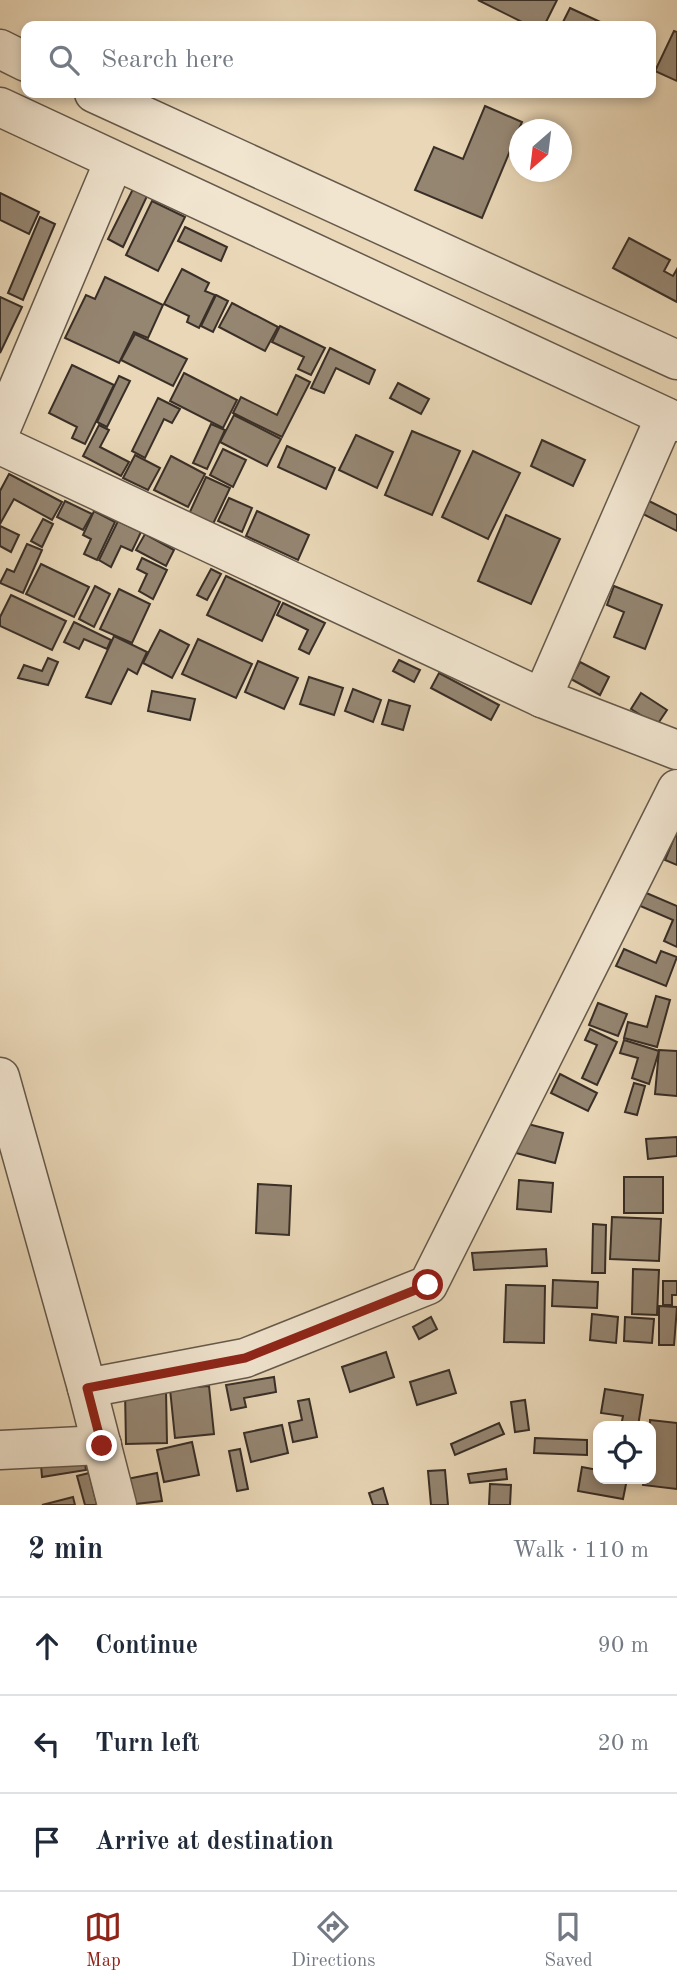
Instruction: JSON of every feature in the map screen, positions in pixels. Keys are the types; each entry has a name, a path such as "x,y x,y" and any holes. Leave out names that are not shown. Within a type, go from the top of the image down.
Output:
{"street":[{"path":"0,50 21,59"},
{"path":"105,98 677,360"},
{"path":"0,107 671,420 542,698"},
{"path":"0,431 114,161"},
{"path":"0,445 542,698 677,750"},
{"path":"87,1388 245,1358 428,1285 677,789"},
{"path":"0,1077 117,1505"},
{"path":"0,1450 102,1446"}],"building":[{"path":"478,0 557,0 546,21 520,21"},
{"path":"570,8 598,21 564,21"},
{"path":"674,31 677,32 677,81 656,71"},
{"path":"485,106 515,119 509,119 509,153 482,218 415,190 434,147 463,159"},
{"path":"134,187 148,194 123,247 108,239"},
{"path":"0,193 39,212 29,234 0,220"},
{"path":"152,201 185,217 158,271 126,255"},
{"path":"40,217 55,224 23,300 8,293"},
{"path":"185,227 227,247 221,261 178,241"},
{"path":"629,238 670,260 664,271 673,276 677,269 677,302 613,268"},
{"path":"182,269 209,283 205,291 215,295 199,328 187,322 189,316 164,304"},
{"path":"105,277 163,305 148,338 134,332 119,363 65,338 86,295 95,299"},
{"path":"216,295 228,301 213,332 201,326"},
{"path":"0,297 22,307 0,353"},
{"path":"232,303 278,327 265,351 219,327"},
{"path":"280,326 325,348 311,375 298,369 304,357 272,342"},
{"path":"135,334 187,359 173,386 121,360"},
{"path":"330,348 375,370 369,384 336,368 324,393 311,388"},
{"path":"72,365 114,385 85,444 72,438 77,427 49,413"},
{"path":"184,373 237,400 223,428 170,401"},
{"path":"296,375 310,382 282,437 233,413 241,397 277,415"},
{"path":"119,376 130,381 107,427 97,422"},
{"path":"398,383 429,399 421,414 390,398"},
{"path":"158,398 180,409 172,423 164,419 145,458 132,451"},
{"path":"234,415 281,439 267,466 220,442"},
{"path":"211,424 225,430 207,469 193,463"},
{"path":"99,425 109,430 100,447 129,462 121,476 83,456"},
{"path":"412,431 460,451 432,515 385,495"},
{"path":"356,435 393,452 377,488 339,470"},
{"path":"542,440 585,460 573,486 531,466"},
{"path":"287,446 335,468 326,489 278,467"},
{"path":"223,449 246,460 233,487 210,475"},
{"path":"473,451 520,473 488,539 442,517"},
{"path":"135,455 160,468 148,490 123,478"},
{"path":"171,456 205,474 188,507 154,490"},
{"path":"9,474 62,502 52,520 14,499 0,524 0,491"},
{"path":"206,477 230,488 213,524 189,514"},
{"path":"229,498 252,508 242,532 218,521"},
{"path":"643,498 677,515 677,531 637,511"},
{"path":"65,501 92,514 83,530 57,517"},
{"path":"94,511 115,522 97,560 84,554 91,539 83,535"},
{"path":"257,511 309,535 298,560 246,536"},
{"path":"506,515 560,539 531,604 478,581"},
{"path":"43,519 53,524 42,547 31,541"},
{"path":"118,521 141,532 132,551 121,546 111,567 99,560"},
{"path":"0,526 19,535 11,552 0,546"},
{"path":"145,534 174,550 166,566 136,550"},
{"path":"27,544 42,550 23,593 0,583 7,569 14,572"},
{"path":"142,558 167,570 153,599 139,591 147,574 137,569"},
{"path":"41,564 89,587 74,617 26,594"},
{"path":"211,569 221,574 207,600 197,595"},
{"path":"226,576 280,602 262,641 207,615"},
{"path":"95,586 110,594 94,627 79,619"},
{"path":"614,586 662,605 645,649 614,637 624,612 607,605"},
{"path":"119,589 150,604 132,643 100,629"},
{"path":"11,595 66,621 52,650 0,626 0,617"},
{"path":"283,603 325,623 309,654 299,649 308,630 277,615"},
{"path":"74,622 111,640 107,649 84,639 79,649 64,642"},
{"path":"160,630 189,645 172,678 143,663"},
{"path":"114,636 147,652 137,674 128,669 111,704 86,697"},
{"path":"198,639 252,664 236,698 182,674"},
{"path":"48,658 58,662 48,685 18,678 24,665 42,671"},
{"path":"399,660 420,670 414,682 393,671"},
{"path":"258,661 298,678 284,709 245,692"},
{"path":"580,662 609,677 600,695 571,679"},
{"path":"439,673 499,705 491,720 431,688"},
{"path":"309,677 343,688 334,715 300,704"},
{"path":"353,689 381,700 373,722 345,711"},
{"path":"152,691 195,699 190,720 148,711"},
{"path":"641,693 667,710 657,725 631,709"},
{"path":"389,700 410,706 403,730 382,724"},
{"path":"677,831 677,865 665,860"},
{"path":"644,892 677,906 677,947 664,941 673,920 638,905"},
{"path":"624,949 656,963 661,951 677,957 666,986 616,966"},
{"path":"656,996 670,1000 657,1047 624,1038 628,1022 647,1027"},
{"path":"598,1003 627,1014 618,1036 589,1025"},
{"path":"590,1029 617,1042 597,1085 582,1078 597,1045 585,1040"},
{"path":"624,1040 659,1051 649,1084 632,1078 638,1058 620,1053"},
{"path":"659,1050 677,1051 677,1096 655,1094"},
{"path":"560,1074 597,1093 588,1111 551,1093"},
{"path":"634,1083 645,1086 637,1115 625,1112"},
{"path":"524,1123 563,1133 555,1163 516,1153"},
{"path":"677,1137 677,1156 648,1159 646,1139"},
{"path":"624,1177 663,1177 663,1213 624,1213"},
{"path":"519,1180 553,1183 551,1212 517,1209"},
{"path":"258,1184 291,1186 289,1235 256,1233"},
{"path":"612,1217 661,1219 659,1261 610,1259"},
{"path":"593,1224 606,1225 605,1273 592,1273"},
{"path":"546,1249 547,1266 474,1270 472,1253"},
{"path":"633,1269 659,1270 657,1315 632,1314"},
{"path":"553,1280 598,1282 597,1308 552,1306"},
{"path":"663,1281 677,1281 677,1295 672,1295 672,1305 663,1305"},
{"path":"506,1285 545,1286 544,1343 504,1342"},
{"path":"659,1306 677,1307 674,1345 659,1345"},
{"path":"592,1314 618,1317 616,1343 590,1340"},
{"path":"431,1317 437,1329 419,1339 413,1327"},
{"path":"625,1317 654,1319 652,1343 624,1341"},
{"path":"386,1352 394,1377 350,1392 342,1367"},
{"path":"449,1370 456,1393 417,1405 410,1382"},
{"path":"274,1377 276,1392 244,1398 246,1407 231,1410 226,1385"},
{"path":"209,1386 214,1434 175,1438 170,1389"},
{"path":"605,1389 643,1395 639,1421 622,1421 623,1416 601,1413"},
{"path":"166,1390 167,1443 126,1444 125,1391"},
{"path":"309,1399 317,1437 293,1442 289,1423 302,1420 298,1401"},
{"path":"525,1400 529,1430 515,1432 511,1402"},
{"path":"650,1420 677,1423 677,1489 643,1485 656,1484 656,1421"},
{"path":"499,1423 504,1434 455,1455 451,1444"},
{"path":"282,1425 288,1453 251,1462 244,1433"},
{"path":"535,1438 587,1440 587,1455 534,1453"},
{"path":"192,1442 199,1475 164,1482 157,1450"},
{"path":"240,1449 248,1489 237,1491 229,1451"},
{"path":"84,1458 86,1470 42,1477 41,1465"},
{"path":"582,1467 593,1469 593,1484 626,1484 623,1499 578,1491"},
{"path":"506,1469 507,1479 470,1483 468,1474"},
{"path":"445,1470 448,1505 431,1505 428,1471"},
{"path":"89,1473 97,1505 85,1505 77,1476"},
{"path":"157,1473 162,1501 126,1505 122,1480"},
{"path":"490,1484 511,1485 510,1505 489,1505"},
{"path":"383,1488 388,1505 373,1505 369,1493"},
{"path":"73,1497 75,1505 42,1505"}],"route":[{"path":"102,1446 87,1388 245,1358 428,1285"}]}
